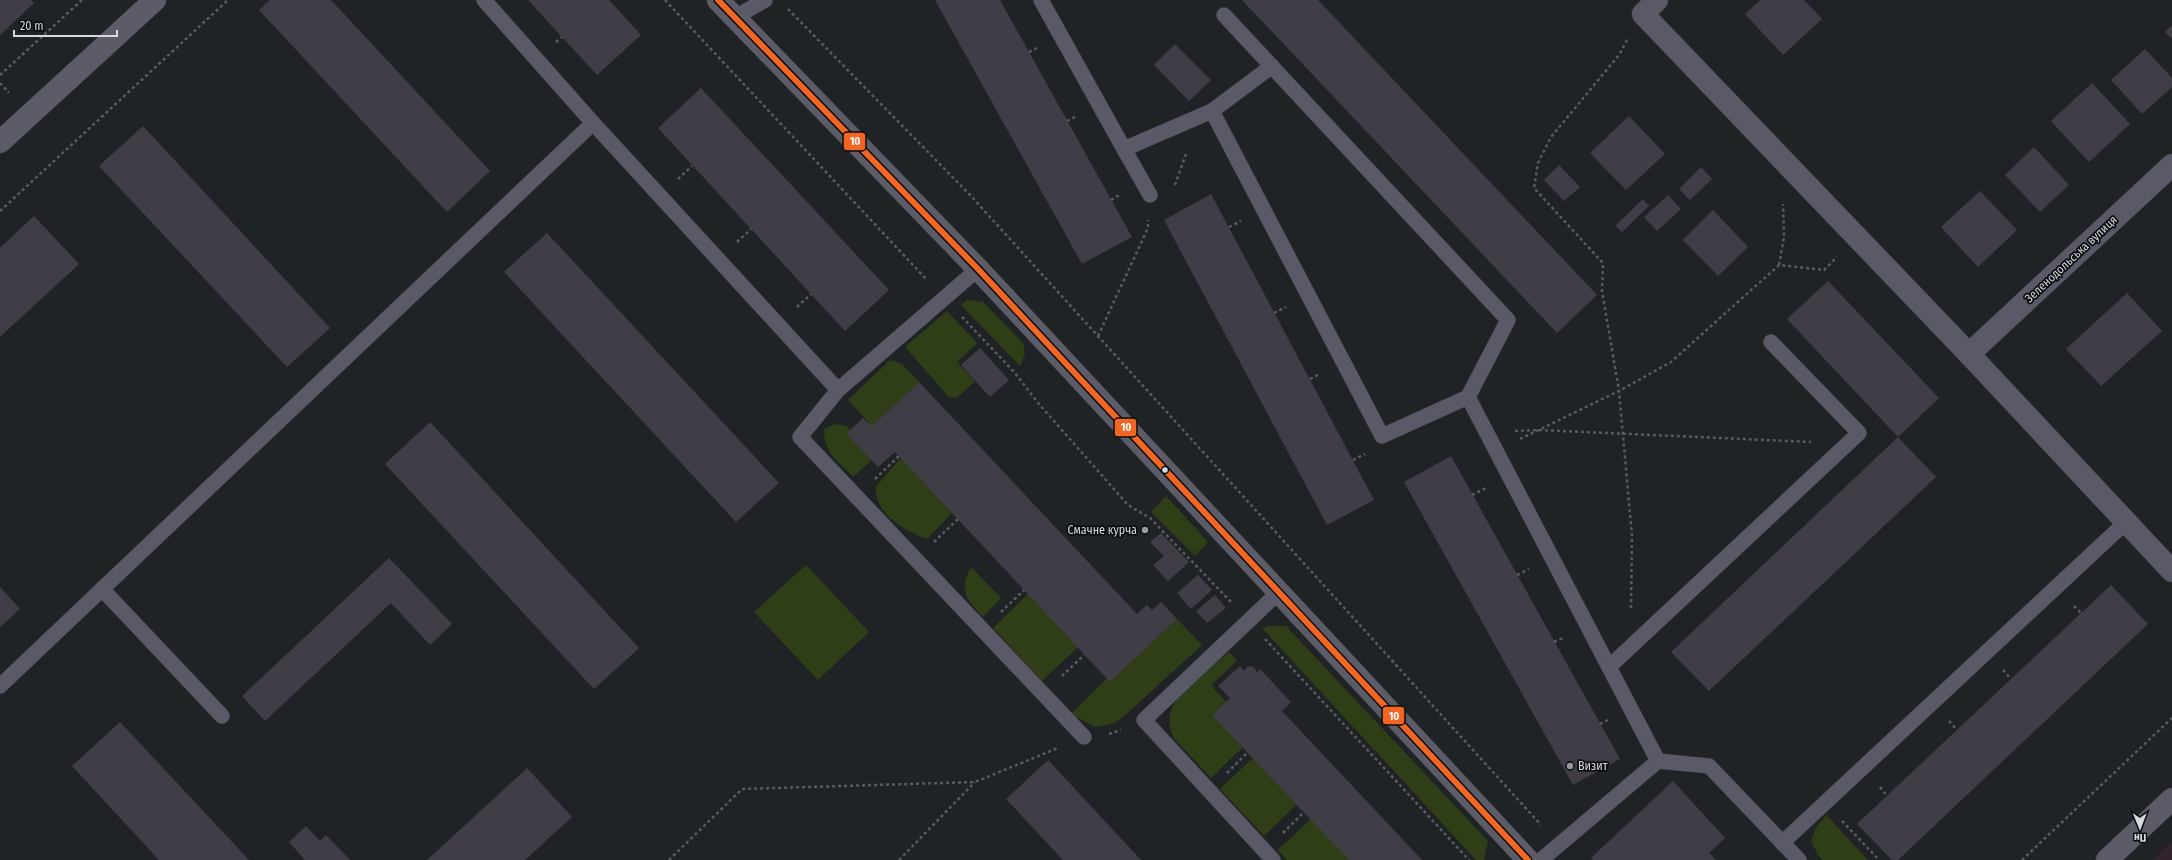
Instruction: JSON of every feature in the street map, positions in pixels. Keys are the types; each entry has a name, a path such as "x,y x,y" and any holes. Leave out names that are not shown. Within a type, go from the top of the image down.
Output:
{"street":[{"path":"0,142 155,0"},
{"path":"718,0 978,269 1528,860"},
{"path":"1650,7 1781,157 1969,354 2172,571"},
{"name":"Зеленодольська вулиця","path":"1969,354 2172,165"},
{"path":"2107,860 2172,799"}],"lane":[{"path":"484,0 594,123 838,390"},
{"path":"734,18 766,0"},
{"path":"1041,0 1150,196"},
{"path":"1212,111 1382,436 1468,397 1508,320 1224,15"},
{"path":"1124,149 1212,111 1272,66"},
{"path":"0,686 594,123"},
{"path":"978,269 838,390 800,437 1084,738"},
{"path":"1609,667 1858,433 1771,342"},
{"path":"1468,397 1658,761"},
{"path":"1782,843 2126,522"},
{"path":"102,589 222,716"},
{"path":"1273,860 1144,720 1279,592"},
{"path":"1542,860 1658,761 1708,766 1799,860"}],"path":[{"path":"0,75 82,0"},
{"path":"0,211 228,0"},
{"path":"665,0 1015,373 1039,404 1128,505 1150,518 1248,620 1469,860"},
{"path":"784,6 971,196 1559,845"},
{"path":"1631,646 1632,536 1619,391 1602,291 1603,263 1534,188 1538,163 1551,137 1619,54 1650,7"},
{"path":"1174,187 1188,150"},
{"path":"1496,451 1619,391 1671,362 1779,265 1784,237 1781,157"},
{"path":"1148,228 1150,196"},
{"path":"1098,336 1152,222"},
{"path":"1779,265 1824,270 1857,237"},
{"path":"1486,433 1539,430 1848,443"},
{"path":"856,497 899,456"},
{"path":"916,559 958,519"},
{"path":"982,630 1024,590"},
{"path":"1043,694 1084,655"},
{"path":"2022,860 2172,718"},
{"path":"668,860 742,789 976,782 1084,738 1111,734 1144,720"},
{"path":"899,860 976,782"},
{"path":"1825,803 1879,860"}],"shaded area":[{"path":"2172,841 2172,860 2152,860"}],"green space":[{"path":"967,300 983,302 1023,343 1025,354 1020,366 961,305"},
{"path":"947,311 977,343 957,362 975,381 957,398 949,397 905,347"},
{"path":"890,360 902,364 919,382 872,426 848,400"},
{"path":"835,424 846,426 850,430 847,434 872,460 853,477 837,461 826,444 824,429"},
{"path":"901,458 952,513 927,539 918,536 892,520 885,513 876,496 876,486"},
{"path":"1166,496 1208,542 1195,556 1151,512"},
{"path":"806,565 869,632 818,680 754,612"},
{"path":"971,567 1001,598 983,617 966,594 965,582"},
{"path":"1028,594 1078,647 1042,681 993,628"},
{"path":"1177,619 1202,645 1123,717 1115,723 1095,727 1071,714 1107,678 1110,682"},
{"path":"1268,626 1286,626 1488,841 1484,860 1476,860 1262,628"},
{"path":"1229,652 1237,661 1211,685 1226,702 1212,715 1243,747 1211,778 1174,738 1171,732 1170,715 1180,695"},
{"path":"1253,758 1297,804 1264,836 1220,789"},
{"path":"1826,815 1868,860 1823,860 1818,855 1811,841 1816,828"},
{"path":"1311,819 1349,860 1287,860 1278,850"}],"building":[{"path":"0,0 31,0 34,3 0,35"},
{"path":"270,0 331,0 490,171 447,212 259,10"},
{"path":"528,0 609,0 641,35 597,75"},
{"path":"935,0 1000,0 1132,237 1082,264"},
{"path":"1242,0 1318,0 1597,295 1557,333"},
{"path":"1760,0 1804,0 1822,19 1783,55 1745,14"},
{"path":"2172,25 2172,39 2165,32"},
{"path":"1175,44 1211,80 1189,101 1154,65"},
{"path":"2145,49 2172,78 2172,87 2142,114 2111,80"},
{"path":"2092,83 2130,124 2089,162 2051,121"},
{"path":"701,88 889,290 845,331 658,128"},
{"path":"1629,116 1665,154 1626,190 1590,153"},
{"path":"143,126 330,328 287,367 99,166"},
{"path":"2034,147 2069,185 2040,212 2005,175"},
{"path":"1559,165 1580,187 1564,201 1544,180"},
{"path":"1701,167 1712,179 1690,200 1679,189"},
{"path":"1980,191 2017,230 1978,267 1941,227"},
{"path":"1211,194 1374,500 1327,525 1164,220"},
{"path":"1668,195 1681,209 1657,231 1644,217"},
{"path":"1643,199 1649,206 1622,232 1615,226"},
{"path":"1713,210 1748,247 1718,276 1683,240"},
{"path":"34,216 79,264 0,337 0,248"},
{"path":"547,233 779,483 736,522 504,272"},
{"path":"1828,281 1939,398 1898,437 1787,319"},
{"path":"2127,293 2162,331 2101,386 2066,349"},
{"path":"980,348 1009,380 990,397 961,365"},
{"path":"919,382 1137,614 1147,605 1152,610 1161,602 1177,619 1110,682 895,452 878,467 846,434 863,418 872,426"},
{"path":"430,422 639,648 594,689 385,464"},
{"path":"1898,437 1936,477 1709,691 1671,652"},
{"path":"1451,456 1620,759 1573,785 1404,482"},
{"path":"1161,533 1189,562 1168,581 1153,565 1164,556 1150,542"},
{"path":"389,558 452,624 430,645 391,603 265,721 242,696"},
{"path":"1198,575 1212,590 1191,609 1177,593"},
{"path":"2111,585 2148,624 1898,860 1892,860 1857,824"},
{"path":"0,587 20,609 0,627"},
{"path":"1215,595 1226,608 1207,623 1196,611"},
{"path":"1240,666 1244,671 1247,667 1251,666 1255,668 1257,673 1260,669 1291,702 1282,711 1422,860 1349,860 1212,715 1230,698 1218,686"},
{"path":"120,722 249,860 159,860 72,766"},
{"path":"1048,760 1141,860 1063,860 1006,799"},
{"path":"527,768 572,817 525,860 427,860"},
{"path":"1673,781 1725,838 1709,853 1716,860 1593,860 1591,858"},
{"path":"306,826 320,841 326,835 350,860 305,860 289,842"}],"transit line":[{"name":"10","path":"718,0 978,269 1528,860"}],"place":[{"name":"Смачне курча","path":"1145,530"},
{"name":"Визит","path":"1570,766"}]}
